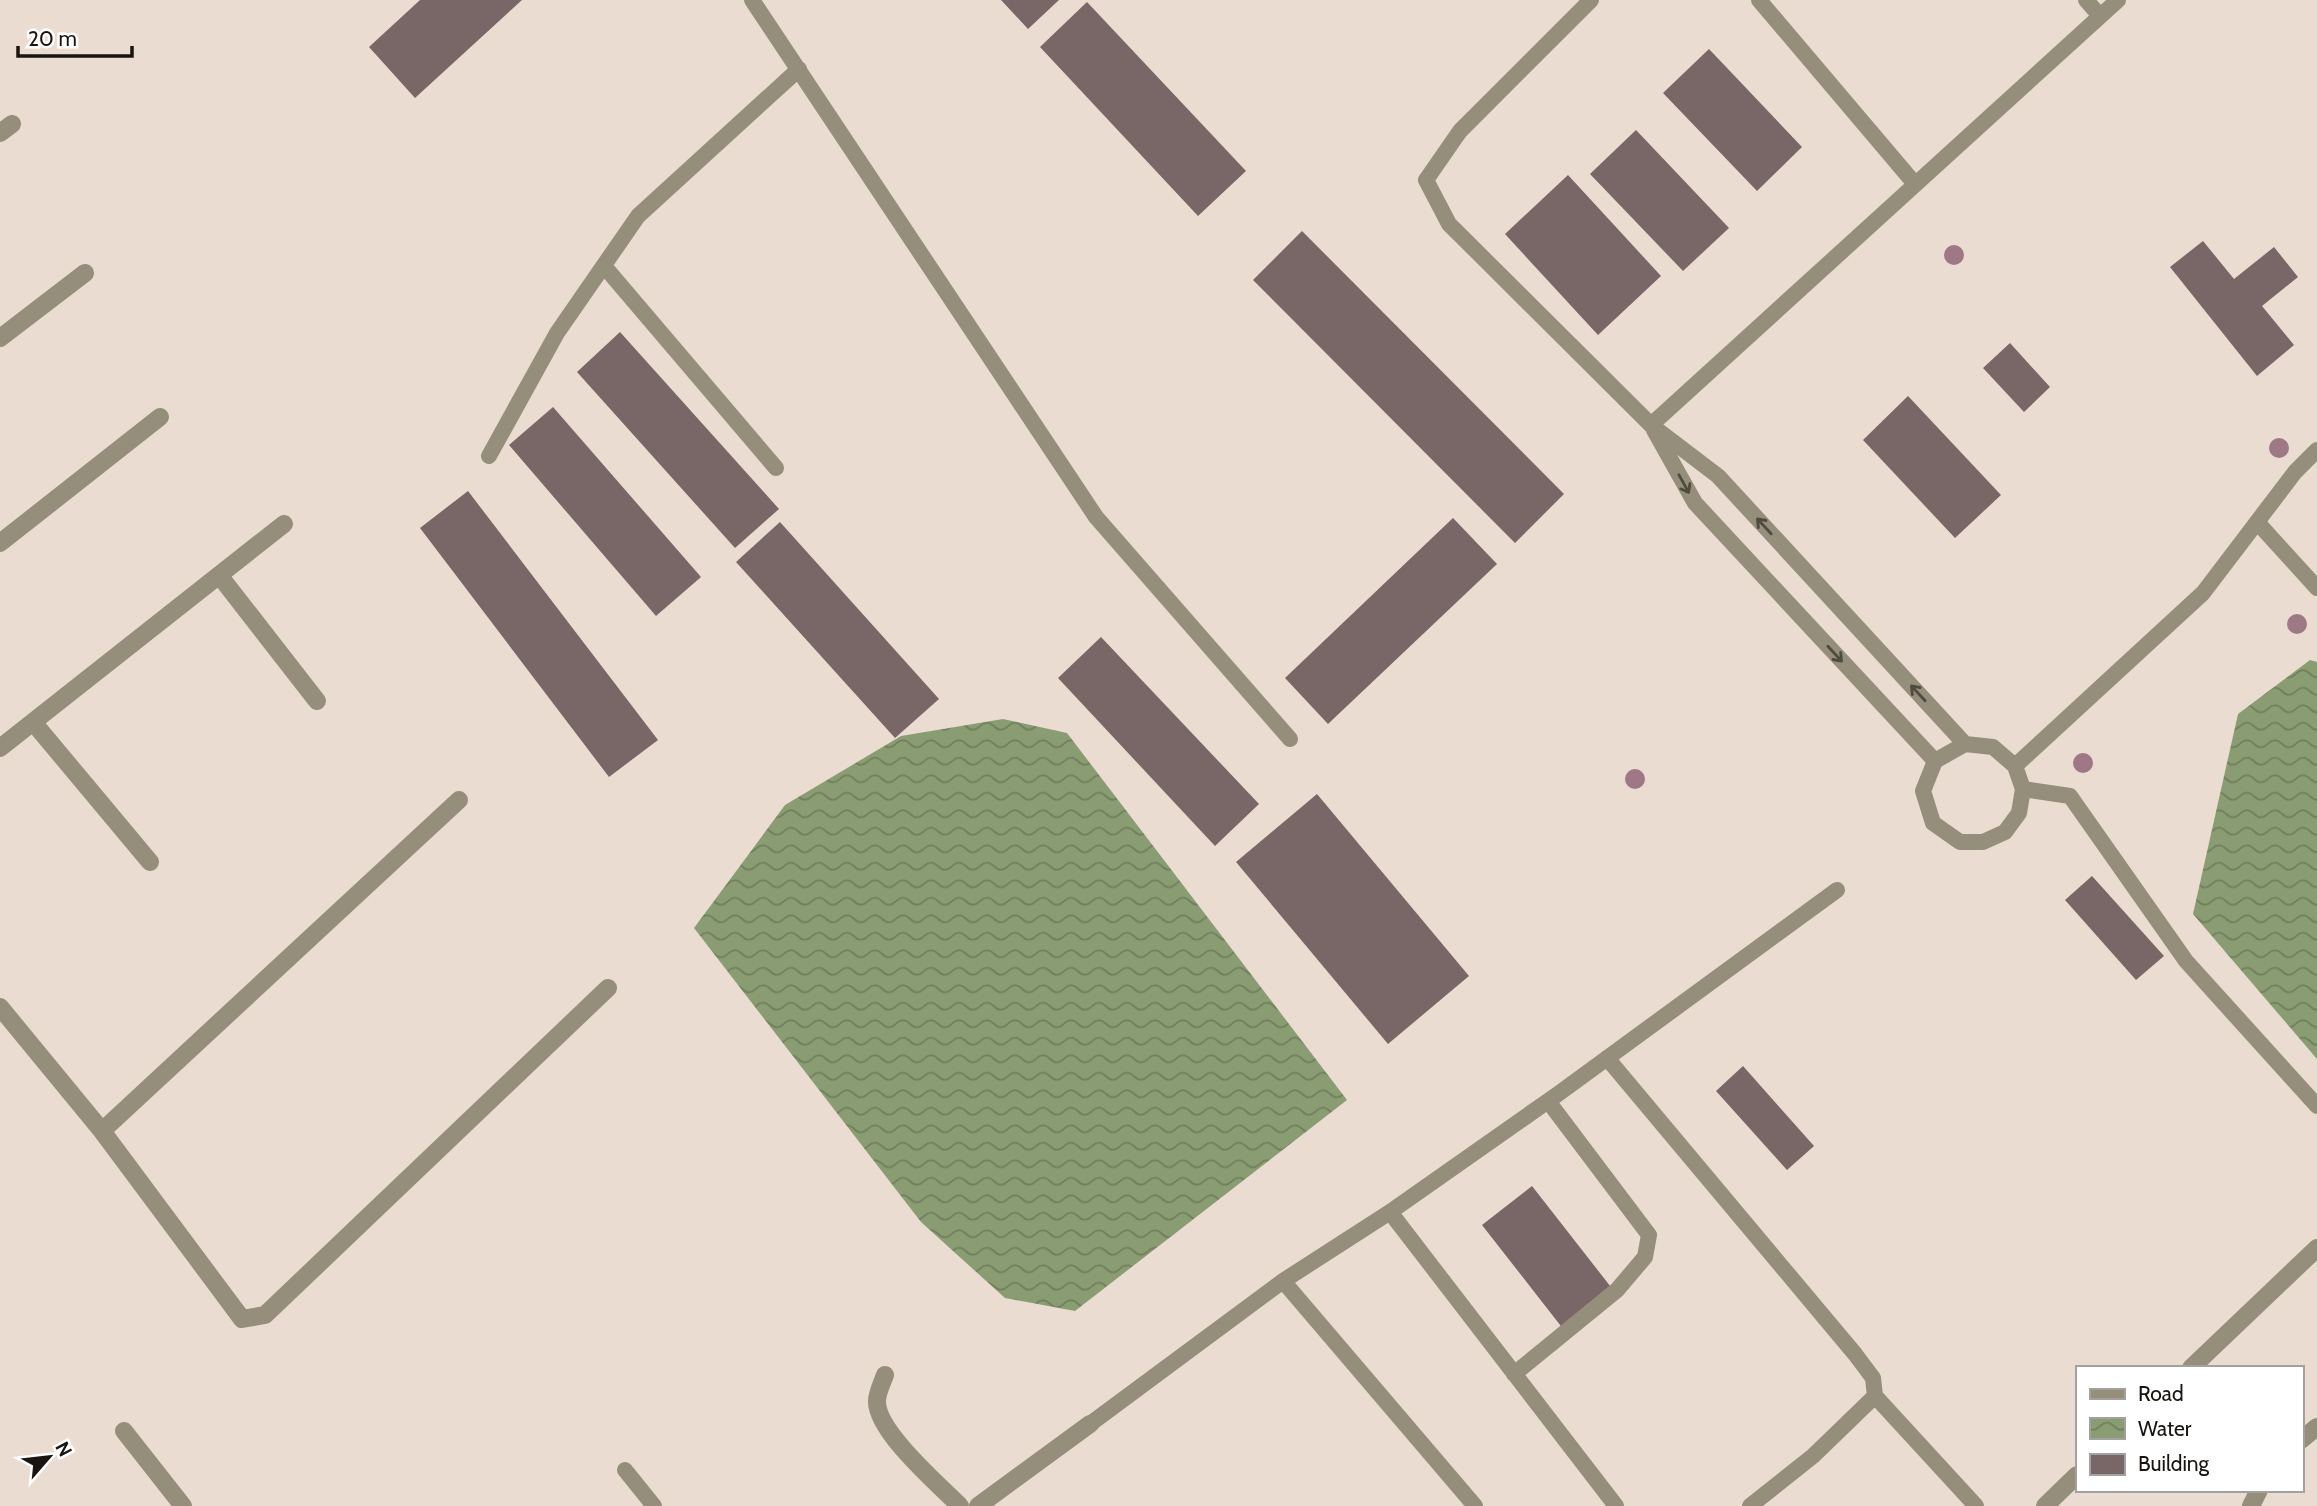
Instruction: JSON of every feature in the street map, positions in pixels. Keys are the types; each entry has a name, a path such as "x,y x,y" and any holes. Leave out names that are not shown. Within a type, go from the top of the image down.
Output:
{"street":[{"path":"0,338 85,273"},
{"path":"0,543 160,417"},
{"path":"0,748 284,524"},
{"path":"219,575 317,702"},
{"path":"33,722 150,862"},
{"path":"102,1131 459,800"},
{"path":"0,1007 102,1131 242,1319 265,1315 608,988"},
{"path":"2193,1366 2317,1248"},
{"path":"885,1375 876,1402 886,1428 910,1457 960,1506"},
{"path":"978,1506 1090,1424"},
{"path":"2303,1438 2317,1427"},
{"path":"124,1431 183,1506"},
{"path":"2045,1506 2076,1476"}],"lane":[{"path":"752,0 1096,517 1290,739"},
{"path":"1591,0 1460,131 1426,180 1449,224 1651,425 1718,476 1965,744"},
{"path":"1759,0 1915,184"},
{"path":"2086,0 2100,16"},
{"path":"1651,425 2118,0"},
{"path":"489,456 557,333 638,216 799,69"},
{"path":"604,266 776,468"},
{"path":"1651,425 1695,503 1935,761"},
{"path":"2015,766 2203,593 2295,472 2317,450"},
{"path":"2257,522 2317,588"},
{"path":"1965,744 1993,747 2015,766 2023,789 2019,813 2006,832 1983,842 1960,842 1933,823 1923,791 1935,761 1965,744"},
{"path":"2023,789 2070,796 2186,961 2317,1106"},
{"path":"1090,1424 1283,1281 1390,1212 1548,1101 1837,890"},
{"path":"1607,1058 1855,1354 1872,1378 1875,1396 1976,1506"},
{"path":"1514,1374 1617,1290 1645,1256 1649,1235 1548,1101"},
{"path":"1390,1212 1616,1506"},
{"path":"1283,1281 1475,1506"},
{"path":"1750,1506 1812,1456 1875,1396"},
{"path":"625,1470 654,1506"}],"water":[{"path":"2310,660 2317,662 2317,1059 2193,914 2238,714"},
{"path":"1003,719 1067,733 1347,1100 1075,1311 1005,1298 921,1222 694,928 785,805 901,736"}],"building":[{"path":"420,0 522,0 415,98 369,47"},
{"path":"1001,0 1059,0 1028,29"},
{"path":"1087,2 1246,171 1198,216 1040,47"},
{"path":"1709,49 1802,147 1757,191 1663,93"},
{"path":"1636,130 1729,228 1683,271 1590,174"},
{"path":"1568,175 1661,276 1598,335 1505,234"},
{"path":"1302,231 1564,494 1515,543 1253,280"},
{"path":"2203,241 2234,279 2274,247 2298,277 2262,306 2294,345 2257,376 2170,267"},
{"path":"620,332 779,509 735,548 577,372"},
{"path":"2010,343 2050,387 2024,412 1983,368"},
{"path":"1908,396 2001,495 1955,538 1863,440"},
{"path":"553,407 701,577 656,616 509,445"},
{"path":"468,491 658,740 609,777 420,528"},
{"path":"1453,518 1497,564 1328,724 1285,678"},
{"path":"780,522 939,699 895,738 736,562"},
{"path":"1101,637 1259,804 1215,846 1058,678"},
{"path":"1317,794 1469,976 1388,1044 1236,862"},
{"path":"2092,876 2164,956 2136,980 2065,900"},
{"path":"1743,1066 1814,1146 1787,1170 1716,1091"},
{"path":"1532,1186 1614,1291 1564,1330 1482,1225"}]}
